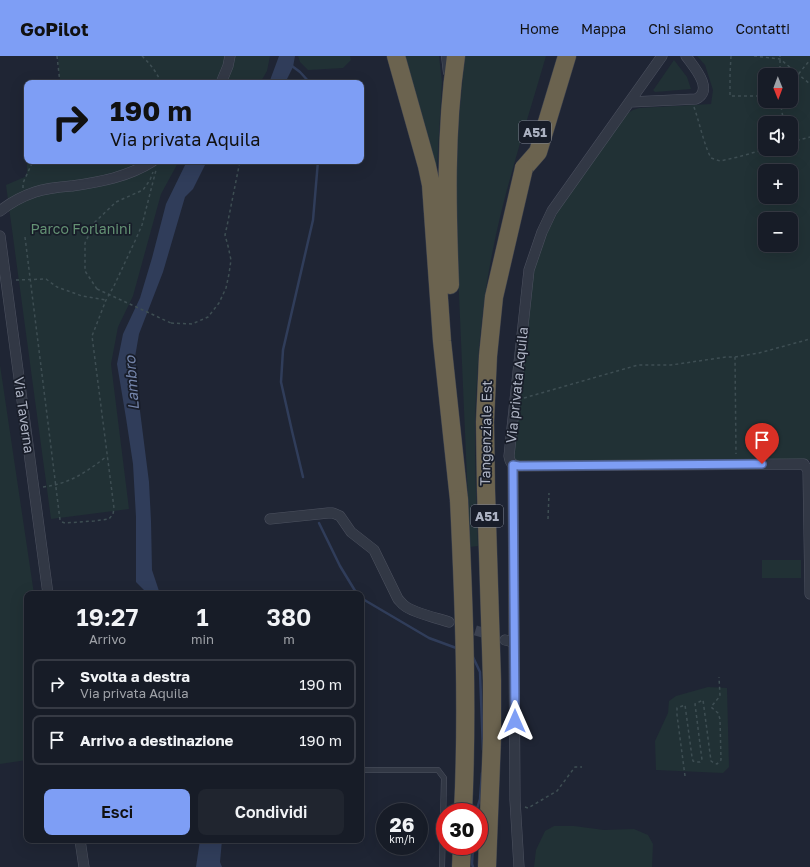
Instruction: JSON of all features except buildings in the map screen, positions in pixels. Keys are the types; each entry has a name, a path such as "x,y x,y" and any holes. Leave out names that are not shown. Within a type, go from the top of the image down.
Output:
{"highway":[{"path":"396,56 431,185 444,290"},
{"name":"Tangenziale Est","path":"456,56 450,118 444,290 459,500 466,696 464,803"},
{"name":"Tangenziale Est","path":"487,867 492,738 485,422 488,356 494,297 524,168 549,98 556,56"},
{"path":"549,98 567,56"},
{"path":"461,867 462,855"}],"street":[{"path":"222,80 230,56"},
{"name":"Via privata Aquila","path":"519,867 515,800 510,641 513,465 509,461 509,456 529,270 542,232 552,211 662,56"},
{"path":"630,102 696,99 701,97 704,86 701,78 686,56"},
{"path":"0,211 35,192 113,179 155,164"},
{"name":"Via Taverna","path":"0,236 48,591"},
{"path":"513,465 804,464 807,468 808,477 810,594"},
{"path":"270,519 328,513 333,513 340,516 351,532 374,550 398,599 402,603 415,611 449,622"},
{"path":"80,843 84,867"}],"lane":[{"path":"444,56 446,79"},
{"path":"447,87 450,118"},
{"path":"364,770 438,770 444,778 442,867"}],"path":[{"path":"57,56 60,80"},
{"path":"142,56 149,63 160,80"},
{"path":"731,56 730,96 758,96"},
{"path":"754,56 780,59 791,68"},
{"path":"780,68 781,56"},
{"path":"810,60 798,74 810,84"},
{"path":"686,99 693,105 706,149 711,158 720,161 758,151"},
{"path":"798,140 810,137"},
{"path":"23,198 23,183 32,164"},
{"path":"155,164 150,180 143,190 116,202 95,222 85,243 85,271 97,289 171,323 192,324 208,317 219,303 226,288 230,260 225,235 239,164"},
{"path":"25,237 60,520 65,523 109,519 113,514 114,508 92,336 106,300 114,286 142,224 155,164"},
{"path":"6,280 46,279 57,287 82,296 106,300"},
{"path":"515,400 638,365 670,365 759,353 810,339"},
{"path":"735,356 736,464"},
{"path":"34,489 56,485 75,478 108,456"},
{"path":"548,519 549,493"},
{"path":"685,776 677,708 685,705 693,761 700,762 702,760 695,704 703,700 711,761 717,764 721,760 720,719 718,713 711,708 720,696 719,677"},
{"path":"525,805 525,808 528,808 554,794 575,767 582,767"}],"green space":[{"path":"58,56 270,56 267,71 262,80 60,80"},
{"path":"298,56 350,56 351,60 343,68 308,70 300,62"},
{"path":"400,56 439,56 442,82 437,168"},
{"path":"465,56 546,56 503,204 487,285 478,364 475,421 478,546 470,547 455,203 459,117"},
{"path":"697,56 810,56 810,460 525,463 516,461 513,458 533,273 548,231 563,202 628,113 639,108 711,104 713,90 705,65"},
{"path":"674,60 687,77 691,89 655,92 653,90"},
{"name":"Parco Forlanini","path":"27,164 177,164 161,194 133,296 118,327 111,364 129,509 51,519 6,185 27,176"},
{"path":"0,365 34,591 24,591 24,760 0,764"},
{"path":"762,560 801,560 801,578 762,578"},
{"path":"708,687 727,688 729,767 723,773 656,770 655,741 668,713 669,701 676,696"},
{"path":"554,826 574,826 604,830 634,829 648,835 653,844 652,867 534,867 536,850 545,831"}],"water":[{"path":"279,56 295,56 293,67 286,80 270,80"},
{"name":"Lambro","path":"186,164 206,164 193,189 185,197 163,272 139,334 135,357 149,482 152,570 159,591 145,591 136,582 136,517 133,464 117,364 123,334 140,298 166,204"},
{"path":"200,843 222,843 220,862 222,867 196,867"}],"waterway":[{"path":"292,66 307,80"},
{"path":"303,477 281,382 283,350 313,220 318,164"},
{"path":"319,523 340,566 355,591"},
{"path":"364,600 429,638 459,649"},
{"path":"472,655 480,672 483,750"},
{"path":"479,803 482,773"},
{"path":"472,855 473,867"}],"tunnel":[{"path":"461,626 494,636"}],"route":[{"path":"515,721 513,465 762,464"}]}
